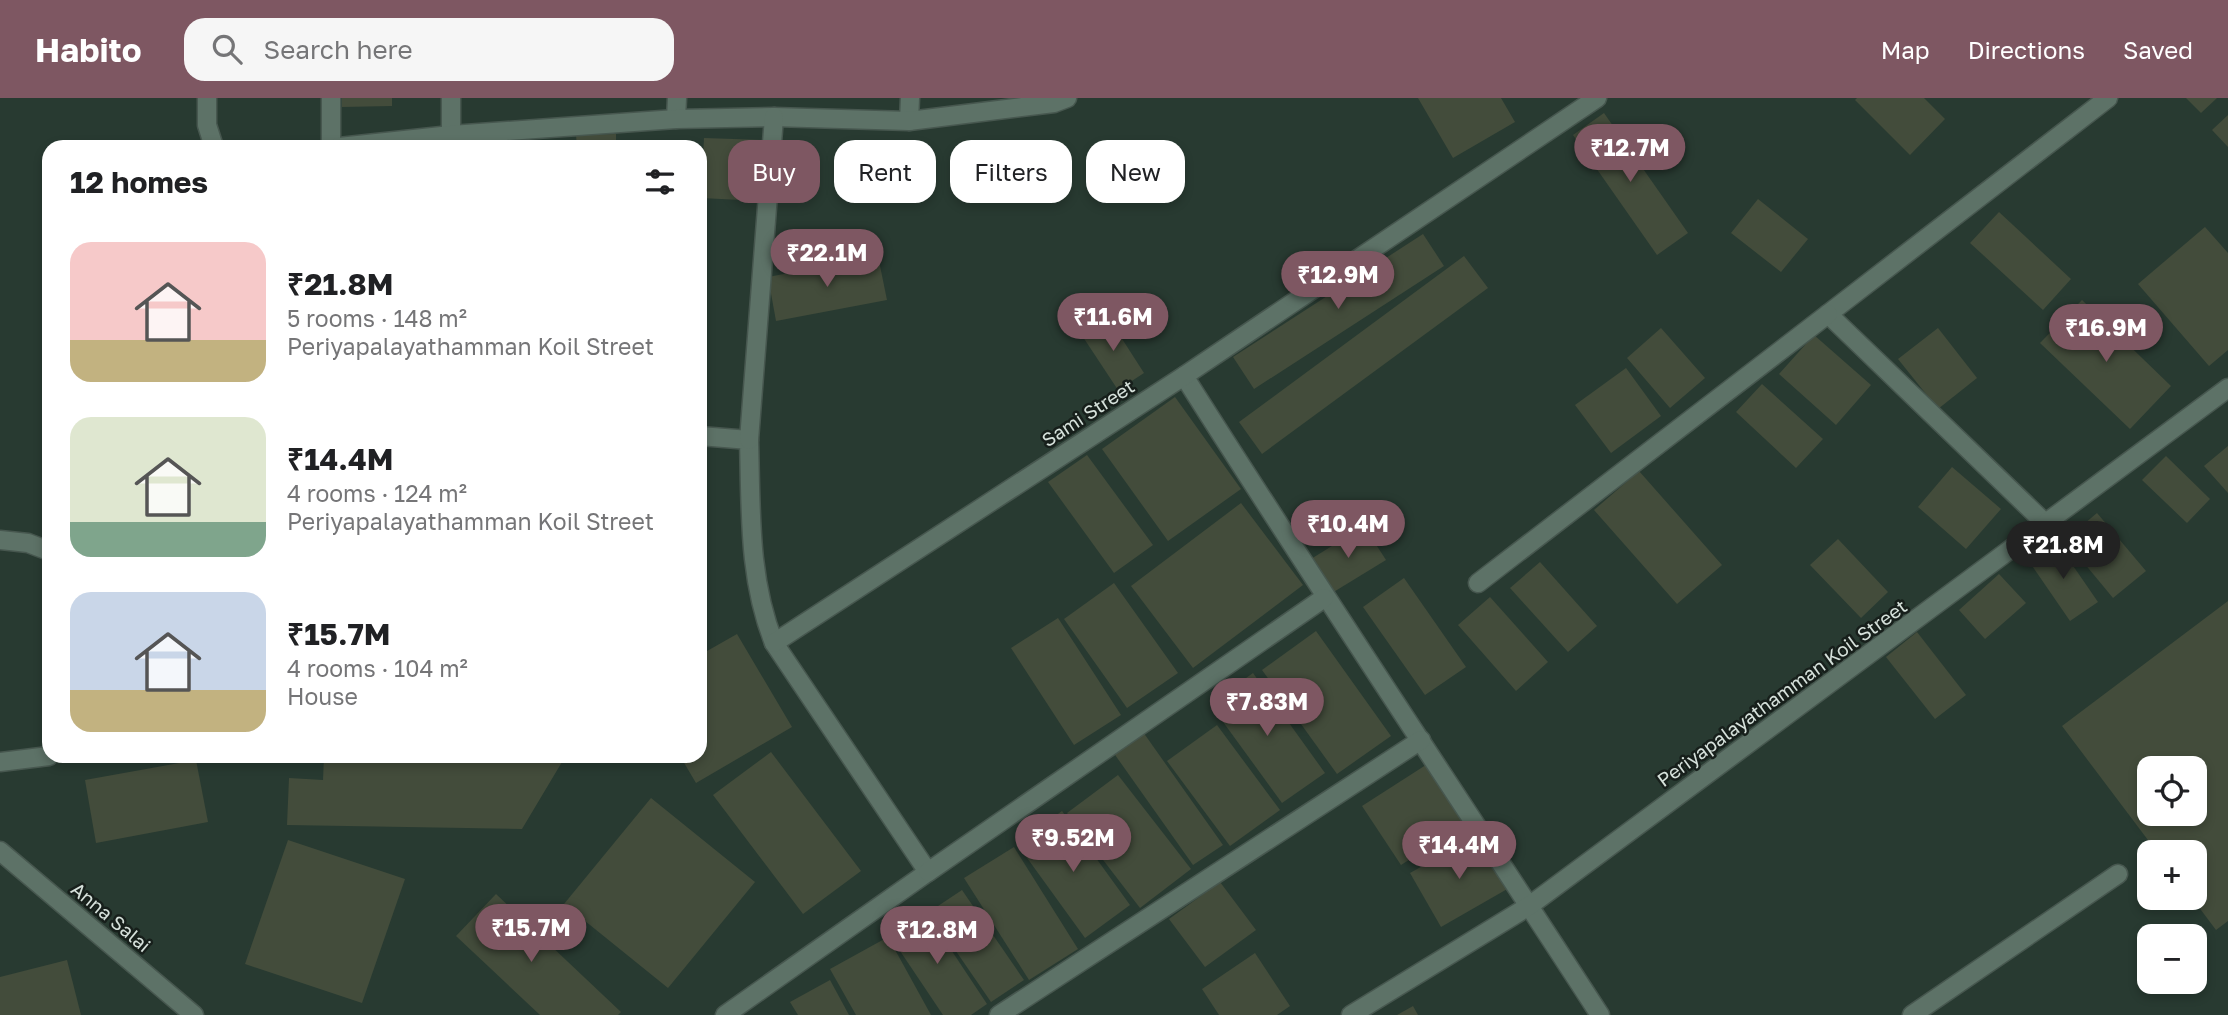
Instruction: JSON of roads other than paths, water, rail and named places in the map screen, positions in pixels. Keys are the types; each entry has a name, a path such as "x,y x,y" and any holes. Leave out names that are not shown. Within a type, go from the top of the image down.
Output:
{"street":[{"path":"207,98 207,125 212,140"},
{"path":"331,98 331,140"},
{"path":"451,98 451,135"},
{"path":"676,119 677,98"},
{"path":"909,121 910,98"},
{"path":"404,140 676,119 774,117 909,121 1054,103 1067,98"},
{"name":"Sami Street","path":"774,643 1184,376 1597,98"},
{"path":"1478,583 2109,98"},
{"path":"774,117 749,440 752,562 762,612 774,643 928,872"},
{"path":"1828,314 2046,524"},
{"path":"1184,376 1324,598 1421,740 1600,1015"},
{"name":"Periyapalayathamman Koil Street","path":"1351,1015 1529,906 2228,388"},
{"path":"707,437 749,440"},
{"path":"0,540 42,549"},
{"path":"725,1015 1324,598"},
{"path":"999,1015 1421,740"},
{"path":"0,762 42,757"},
{"name":"Anna Salai","path":"0,851 194,1015"},
{"path":"1912,1015 2119,874"}]}
